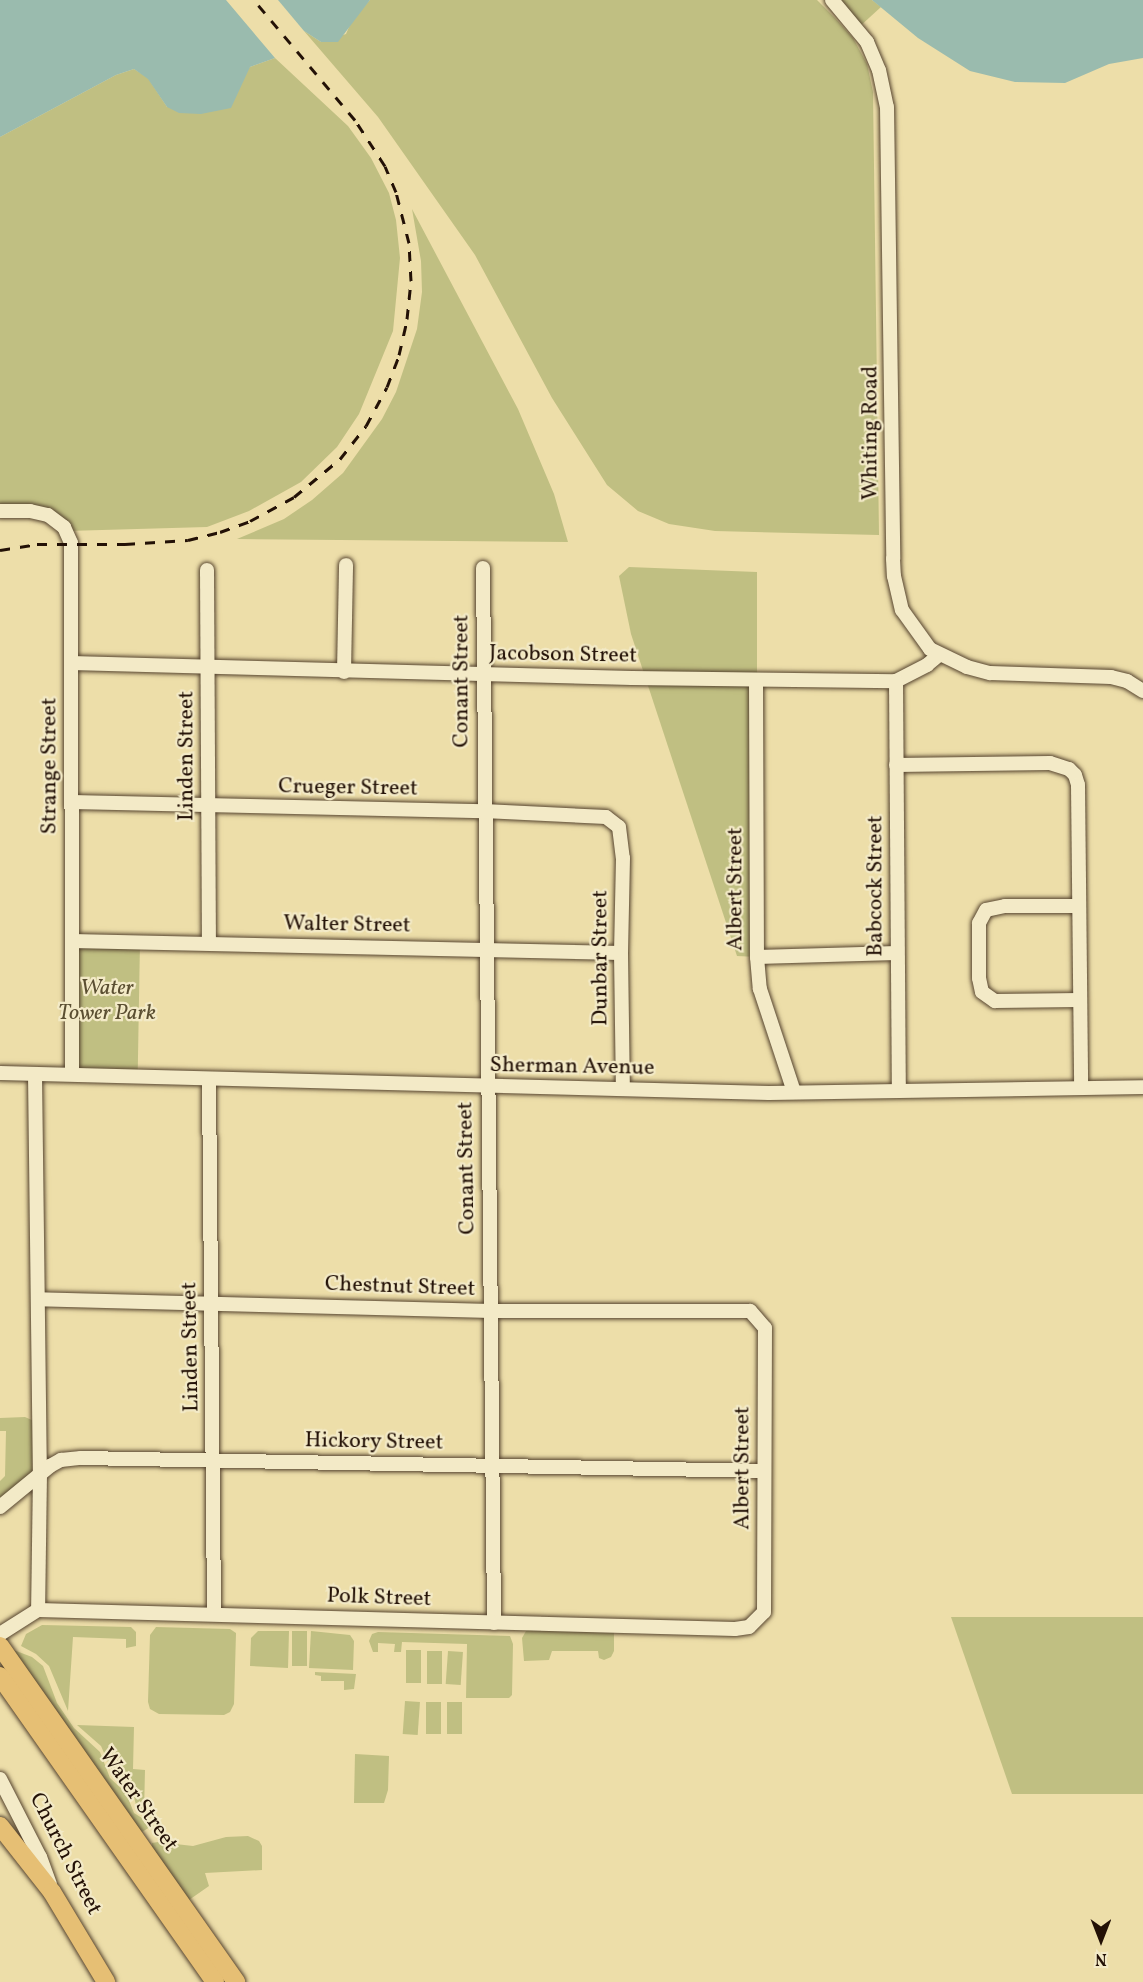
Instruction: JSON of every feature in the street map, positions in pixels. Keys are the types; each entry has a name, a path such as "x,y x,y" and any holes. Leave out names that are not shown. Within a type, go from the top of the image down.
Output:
{"main road":[{"name":"Water Street","path":"0,1646 236,1982"},
{"name":"Water Street","path":"0,1676 216,1982"},
{"path":"0,1826 52,1892"},
{"name":"Church Street","path":"52,1892 106,1982"}],"street":[{"name":"Whiting Road","path":"832,0 867,42 883,85 888,153 894,576 906,617 922,640 939,655 967,668 990,673 1099,675 1127,681 1143,691"},
{"name":"Strange Street","path":"0,511 44,514 54,518 67,531 70,543 72,1074"},
{"path":"344,672 346,565"},
{"name":"Conant Street","path":"483,568 485,949 494,1623"},
{"name":"Linden Street","path":"207,570 208,943"},
{"name":"Jacobson Street","path":"71,663 344,672 896,681 927,666 939,655"},
{"name":"Albert Street","path":"756,680 757,957 760,988 794,1092"},
{"name":"Babcock Street","path":"896,681 899,1091"},
{"path":"897,765 1050,763 1069,769 1075,775 1078,784 1081,1088"},
{"name":"Crueger Street","path":"72,802 593,815 606,817 619,827"},
{"name":"Dunbar Street","path":"619,827 623,858 621,953 623,1089"},
{"path":"1079,906 1005,906 986,910 979,923 979,978 982,992 995,1001 1080,1000"},
{"name":"Walter Street","path":"72,940 621,953"},
{"path":"757,957 897,953"},
{"name":"Sherman Avenue","path":"0,1073 209,1080 794,1092 1143,1087"},
{"path":"0,1634 38,1610 40,1473 35,1074"},
{"name":"Linden Street","path":"209,1080 214,1614"},
{"name":"Chestnut Street","path":"38,1299 491,1311 750,1311 759,1318"},
{"name":"Albert Street","path":"759,1318 765,1328 764,1612 760,1619"},
{"name":"Hickory Street","path":"0,1507 40,1473 61,1460 81,1458 764,1471"},
{"name":"Polk Street","path":"38,1610 735,1629 749,1627 760,1619"},
{"name":"Church Street","path":"0,1779 40,1857 52,1892"}],"green space":[{"path":"370,0 817,0 835,18 853,38 867,64 873,92 879,535 715,531 669,524 638,511 607,485 552,398 475,255 378,117 304,31 321,42 346,34 352,20"},
{"path":"832,0 872,0 881,7 858,28"},
{"path":"275,58 348,126 371,158 389,193 396,220 400,258 393,331 359,414 337,447 301,482 249,511 207,527 67,531 59,522 0,511 0,137 116,75 134,69 148,78 167,107 250,67"},
{"path":"412,209 518,409 554,494 568,542 237,539 284,519 312,500 343,473 382,419 396,392 417,329 422,292 421,261"},
{"path":"629,567 757,572 757,957 737,956 631,634 619,576"},
{"name":"Water Tower Park","path":"72,941 140,942 138,1075 70,1074"},
{"path":"25,1417 34,1421 36,1462 32,1475 0,1501 0,1481 5,1476 6,1431 0,1431 0,1418"},
{"path":"951,1617 1143,1617 1143,1794 1012,1794"},
{"path":"42,1625 131,1627 136,1632 136,1646 126,1648 126,1639 73,1637 68,1711 49,1666 36,1654 21,1646 26,1634"},
{"path":"156,1627 230,1629 236,1633 234,1704 230,1712 224,1715 159,1714 150,1709 148,1702 150,1635"},
{"path":"531,1629 614,1631 614,1651 611,1657 604,1660 599,1658 598,1651 552,1651 549,1660 524,1661 522,1638 526,1631"},
{"path":"258,1631 289,1631 288,1668 250,1666 251,1638"},
{"path":"292,1631 307,1631 307,1666 292,1666"},
{"path":"311,1631 350,1635 354,1641 353,1670 309,1668"},
{"path":"378,1632 510,1636 513,1644 512,1695 509,1698 466,1698 467,1644 402,1642 401,1652 394,1652 395,1644 378,1643 378,1652 373,1652 369,1641 372,1634"},
{"path":"11,1649 32,1657 43,1666 57,1703 74,1728 100,1752 110,1778 126,1793 134,1813 153,1825 142,1832 137,1831"},
{"path":"406,1650 421,1650 421,1683 406,1683"},
{"path":"427,1651 442,1651 442,1684 427,1684"},
{"path":"448,1651 463,1652 461,1685 446,1684"},
{"path":"315,1672 356,1674 354,1689 344,1690 344,1681 321,1681 321,1676 315,1675"},
{"path":"405,1701 420,1702 418,1735 403,1734"},
{"path":"426,1702 441,1702 441,1734 426,1734"},
{"path":"447,1702 462,1702 462,1734 447,1734"},
{"path":"77,1725 134,1727 133,1769 145,1770 144,1813 137,1809 134,1797 114,1776 101,1746"},
{"path":"355,1754 389,1756 388,1790 384,1803 354,1803"},
{"path":"248,1836 259,1841 262,1846 262,1870 205,1873 209,1886 189,1900 152,1847 152,1843 158,1842 193,1846 226,1837"}],"shaded area":[{"path":"0,0 226,0 275,58 250,67 231,108 201,114 179,113 167,107 148,79 134,69 116,75 0,137"},
{"path":"278,0 370,0 338,42 321,42 304,31"},
{"path":"872,0 1143,0 1143,58 1109,64 1065,83 1015,82 970,71 918,38"}],"railway":[{"path":"0,550 37,544 125,544 188,540 250,521 294,497 340,459 366,426 387,387 399,355 407,319 411,281 409,243 396,192 385,166 355,120 254,0"}]}
